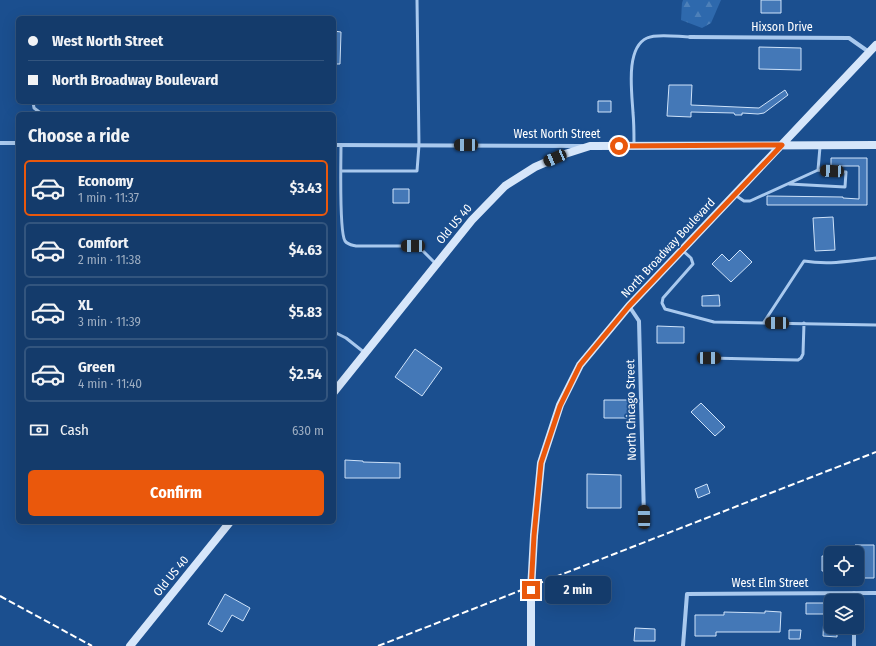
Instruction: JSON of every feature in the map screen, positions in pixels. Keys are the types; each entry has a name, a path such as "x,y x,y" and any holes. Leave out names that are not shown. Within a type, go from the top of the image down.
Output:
{"street":[{"name":"Hixson Drive","path":"690,37 849,38 869,52"},
{"name":"North Broadway Boulevard","path":"531,646 531,590 534,536 541,463 560,406 580,365 629,306 876,45"},
{"path":"0,143 16,143"},
{"name":"West North Street","path":"336,144 590,146 876,145"},
{"name":"Old US 40","path":"336,389 472,220 505,186 535,167 565,154 590,146"},
{"name":"North Chicago Street","path":"629,306 639,321 644,517"},
{"name":"Old US 40","path":"130,646 228,524"},
{"name":"West Elm Street","path":"682,646 687,594 876,593"},
{"path":"854,634 854,646"}],"lane":[{"path":"342,171 417,171 419,145 417,0"},
{"path":"634,146 632,61 639,43 648,38 659,36 690,37"},
{"path":"33,104 34,108 39,112"},
{"path":"341,145 343,234 345,241 349,245 356,246 413,246 423,251 436,264"},
{"path":"818,170 820,145"},
{"path":"735,194 744,201 750,200 818,170 846,172 845,187 787,184"},
{"path":"682,250 691,258 692,264 663,298 662,303 665,309 714,322 876,325"},
{"path":"764,322 804,261 834,263 876,258"},
{"path":"709,358 798,360 803,354 804,323"},
{"path":"336,333 346,338 365,353"}],"green space":[{"path":"683,0 721,0 711,23 702,28 681,20"}],"building":[{"path":"761,0 781,0 781,13 761,13"},
{"path":"336,31 341,32 340,64 336,64"},
{"path":"759,47 801,48 801,70 759,69"},
{"path":"669,85 692,85 691,105 759,108 785,90 788,95 764,113 742,113 742,115 735,115 734,113 691,112 691,117 667,116"},
{"path":"598,101 611,101 611,112 598,112"},
{"path":"831,158 867,158 867,205 767,205 767,196 843,197 859,199 859,166 831,166"},
{"path":"393,189 409,189 409,203 393,203"},
{"path":"833,217 835,250 815,251 813,218"},
{"path":"740,250 752,262 731,282 712,264 722,254 729,261"},
{"path":"719,295 720,306 702,306 702,296"},
{"path":"657,326 684,327 684,343 657,343"},
{"path":"415,349 442,368 422,396 395,377"},
{"path":"604,400 628,400 628,418 604,418"},
{"path":"701,403 725,427 715,436 691,412"},
{"path":"345,460 400,463 400,478 345,478"},
{"path":"587,474 621,475 621,508 587,508"},
{"path":"707,484 710,493 698,498 695,489"},
{"path":"874,545 874,578 864,578 864,546 855,546"},
{"path":"822,556 824,556 824,571 822,571"},
{"path":"225,594 250,608 243,621 232,615 222,632 208,624"},
{"path":"806,603 824,603 824,614 806,614"},
{"path":"765,611 781,612 780,632 716,632 716,636 695,636 695,615 724,615 724,612 765,613"},
{"path":"824,614 824,634 837,634 837,637 823,636"},
{"path":"635,628 655,629 655,641 634,641"},
{"path":"789,630 801,630 800,639 789,639"}],"railway":[{"path":"378,646 876,452"},
{"path":"0,596 92,646"}],"route":[{"path":"531,590 534,536 541,463 560,406 580,365 629,306 782,145 619,146"}]}
